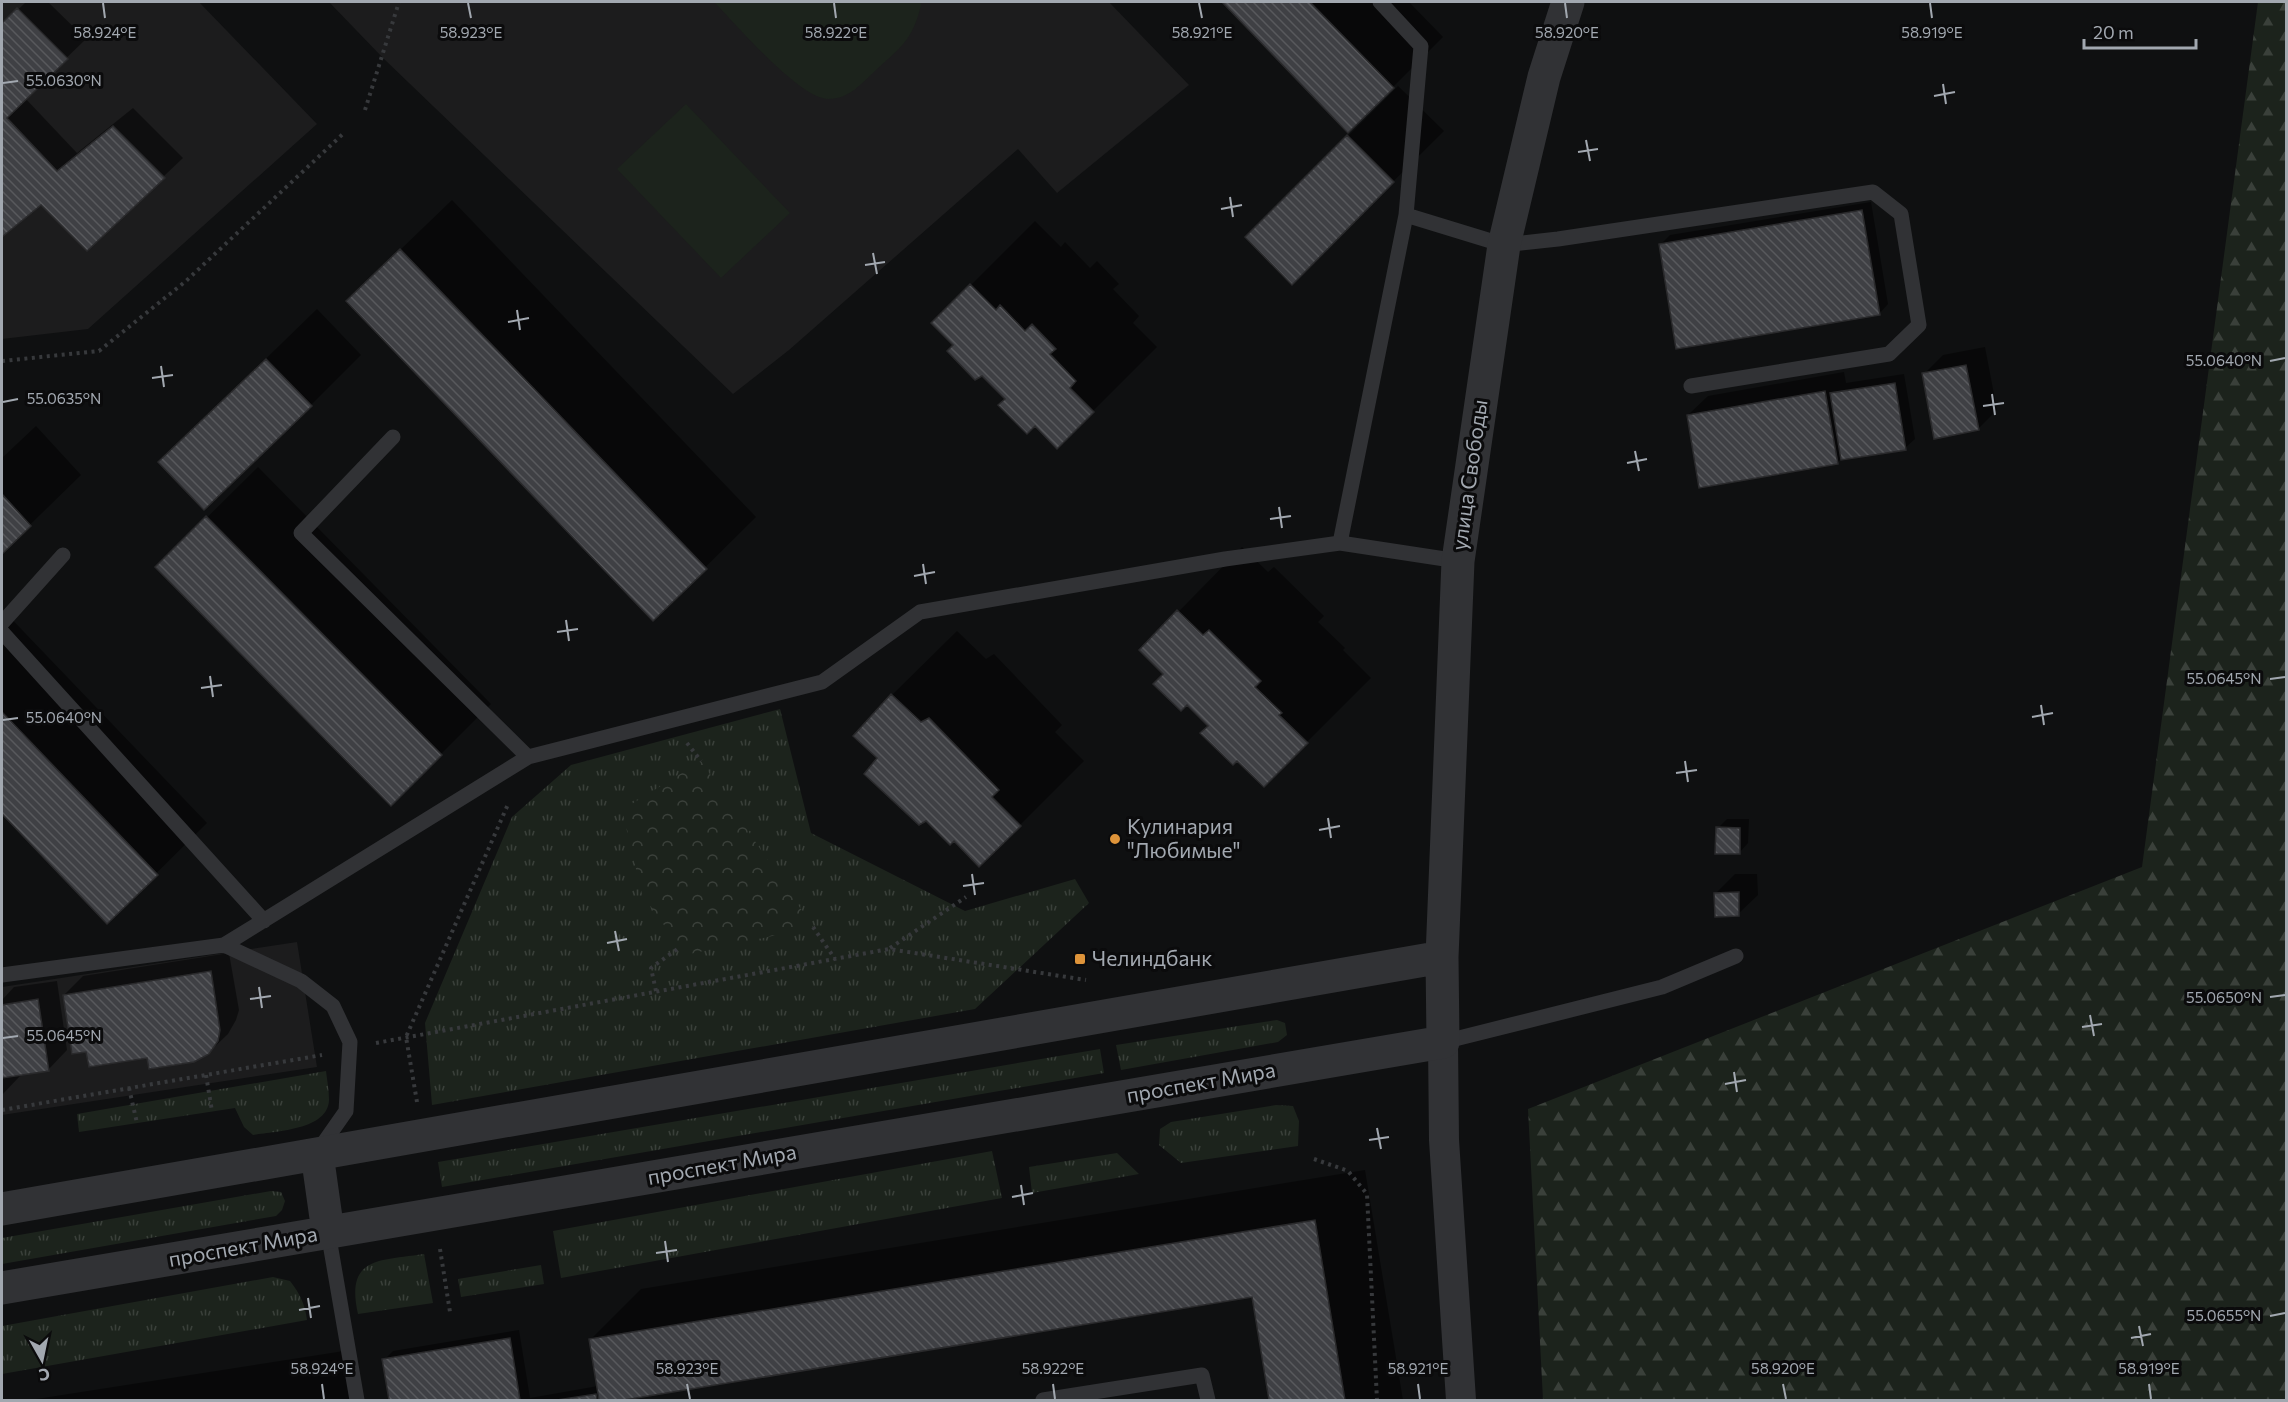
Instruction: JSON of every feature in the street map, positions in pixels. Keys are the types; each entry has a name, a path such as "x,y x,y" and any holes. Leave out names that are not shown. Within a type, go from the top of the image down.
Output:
{"street":[{"name":"улица Свободы","path":"1443,1042 1442,957 1458,561 1504,245 1544,77 1568,2"},
{"path":"2,1209 1442,957"},
{"path":"1443,1042 1444,1140 1461,1401"},
{"name":"проспект Мира","path":"2,1288 1443,1042"},
{"path":"317,1154 328,1232"}],"lane":[{"path":"1340,543 1406,215 1421,46 1380,2"},
{"path":"1406,215 1504,245 1873,192 1901,214 1919,325 1889,354 1691,386"},
{"path":"393,437 301,533 528,757"},
{"path":"2,975 224,945 528,757 822,682 920,612 1225,559 1340,543 1458,561"},
{"path":"2,623 63,555"},
{"path":"2,632 264,921"},
{"path":"224,945 301,981 333,1006 350,1042 346,1111 317,1154"},
{"path":"1443,1042 1662,987 1736,956"},
{"path":"328,1232 357,1401"},
{"path":"1043,1401 1202,1375 1208,1401"}],"path":[{"path":"365,110 399,2"},
{"path":"2,360 99,351 186,281 345,132"},
{"path":"418,1109 406,1037 528,757"},
{"path":"889,949 966,897"},
{"path":"813,927 835,959"},
{"path":"656,991 651,968 680,947"},
{"path":"2,1110 350,1049 889,949 1087,981"},
{"path":"206,1075 212,1111"},
{"path":"129,1088 136,1123"},
{"path":"1314,1159 1348,1172 1367,1194 1377,1401"},
{"path":"439,1239 450,1312"}],"shaded area":[{"path":"2,2 199,2 317,124 88,329 2,339"},
{"path":"329,2 1109,2 1189,85 1057,193 1018,149 789,350 733,394 383,58"},
{"path":"297,942 317,1067 2,1115 2,987"}],"green space":[{"path":"714,2 920,2 921,5 910,35 898,49 854,90 843,96 829,99 817,96 786,75"},
{"path":"2258,2 2286,2 2286,1400 1543,1400 1528,1109 2142,867"},
{"path":"686,104 790,213 721,278 617,169"},
{"path":"780,709 811,833 965,911 1075,879 1089,903 975,1009 432,1105 425,1023 512,817 571,765"},
{"path":"701,761 813,927 685,955 642,894 622,810"},
{"path":"1277,1020 1285,1023 1287,1035 1278,1042 1121,1070 1116,1045"},
{"path":"1100,1049 1104,1073 442,1187 438,1162"},
{"path":"326,1071 329,1100 326,1110 320,1118 311,1123 287,1130 253,1135 244,1127 235,1108 79,1132 77,1114"},
{"path":"1276,1105 1293,1106 1299,1121 1298,1146 1181,1163 1159,1145 1160,1129 1171,1122"},
{"path":"992,1151 1002,1198 561,1278 553,1231"},
{"path":"1117,1153 1139,1174 1032,1193 1029,1167"},
{"path":"271,1191 281,1192 285,1201 282,1210 276,1216 2,1264 2,1238"},
{"path":"424,1254 433,1303 358,1314 355,1295 357,1281 362,1271 380,1261"},
{"path":"541,1265 544,1284 461,1297 458,1279"},
{"path":"273,1277 290,1281 302,1299 307,1320 2,1374 2,1326"}],"building":[{"path":"1222,2 1310,2 1394,88 1348,133"},
{"path":"17,8 68,59 7,118 57,171 113,126 165,178 87,251 41,205 2,237 2,23"},
{"path":"1347,135 1394,182 1292,285 1245,237"},
{"path":"1862,210 1880,315 1676,349 1659,244"},
{"path":"400,249 707,569 653,621 346,301"},
{"path":"970,284 996,310 1000,305 1025,331 1032,324 1056,349 1050,354 1076,381 1070,388 1094,412 1057,449 1035,426 1027,434 998,405 1005,399 982,376 975,380 947,351 953,345 931,323"},
{"path":"266,359 312,406 204,510 158,462"},
{"path":"1966,365 1979,430 1934,439 1922,373"},
{"path":"1895,383 1906,450 1841,460 1830,393"},
{"path":"1825,391 1838,464 1699,488 1687,415"},
{"path":"2,494 31,526 2,554"},
{"path":"206,516 442,755 391,806 155,567"},
{"path":"1177,610 1203,635 1209,630 1261,681 1255,687 1282,713 1279,715 1308,743 1264,787 1237,761 1233,765 1200,733 1208,726 1187,705 1181,711 1153,684 1163,674 1139,650"},
{"path":"891,694 921,722 929,718 999,790 992,797 1021,826 979,867 954,841 950,845 926,821 919,825 864,774 877,758 853,736"},
{"path":"2,712 158,875 107,924 2,814"},
{"path":"1716,827 1740,828 1740,854 1715,854"},
{"path":"1739,892 1739,916 1715,917 1714,893"},
{"path":"211,971 220,1030 218,1041 209,1054 194,1062 149,1069 147,1058 89,1067 86,1052 72,1054 63,995"},
{"path":"38,999 49,1071 2,1078 2,1005"},
{"path":"1315,1220 1345,1400 1269,1400 1252,1297 624,1400 599,1400 589,1339"},
{"path":"510,1338 520,1400 389,1400 382,1359"},
{"path":"596,1394 597,1400 557,1400"}],"place":[{"name":"Кулинария \"Любимые\"","path":"1115,839"},
{"name":"Челиндбанк","path":"1080,959"}]}
